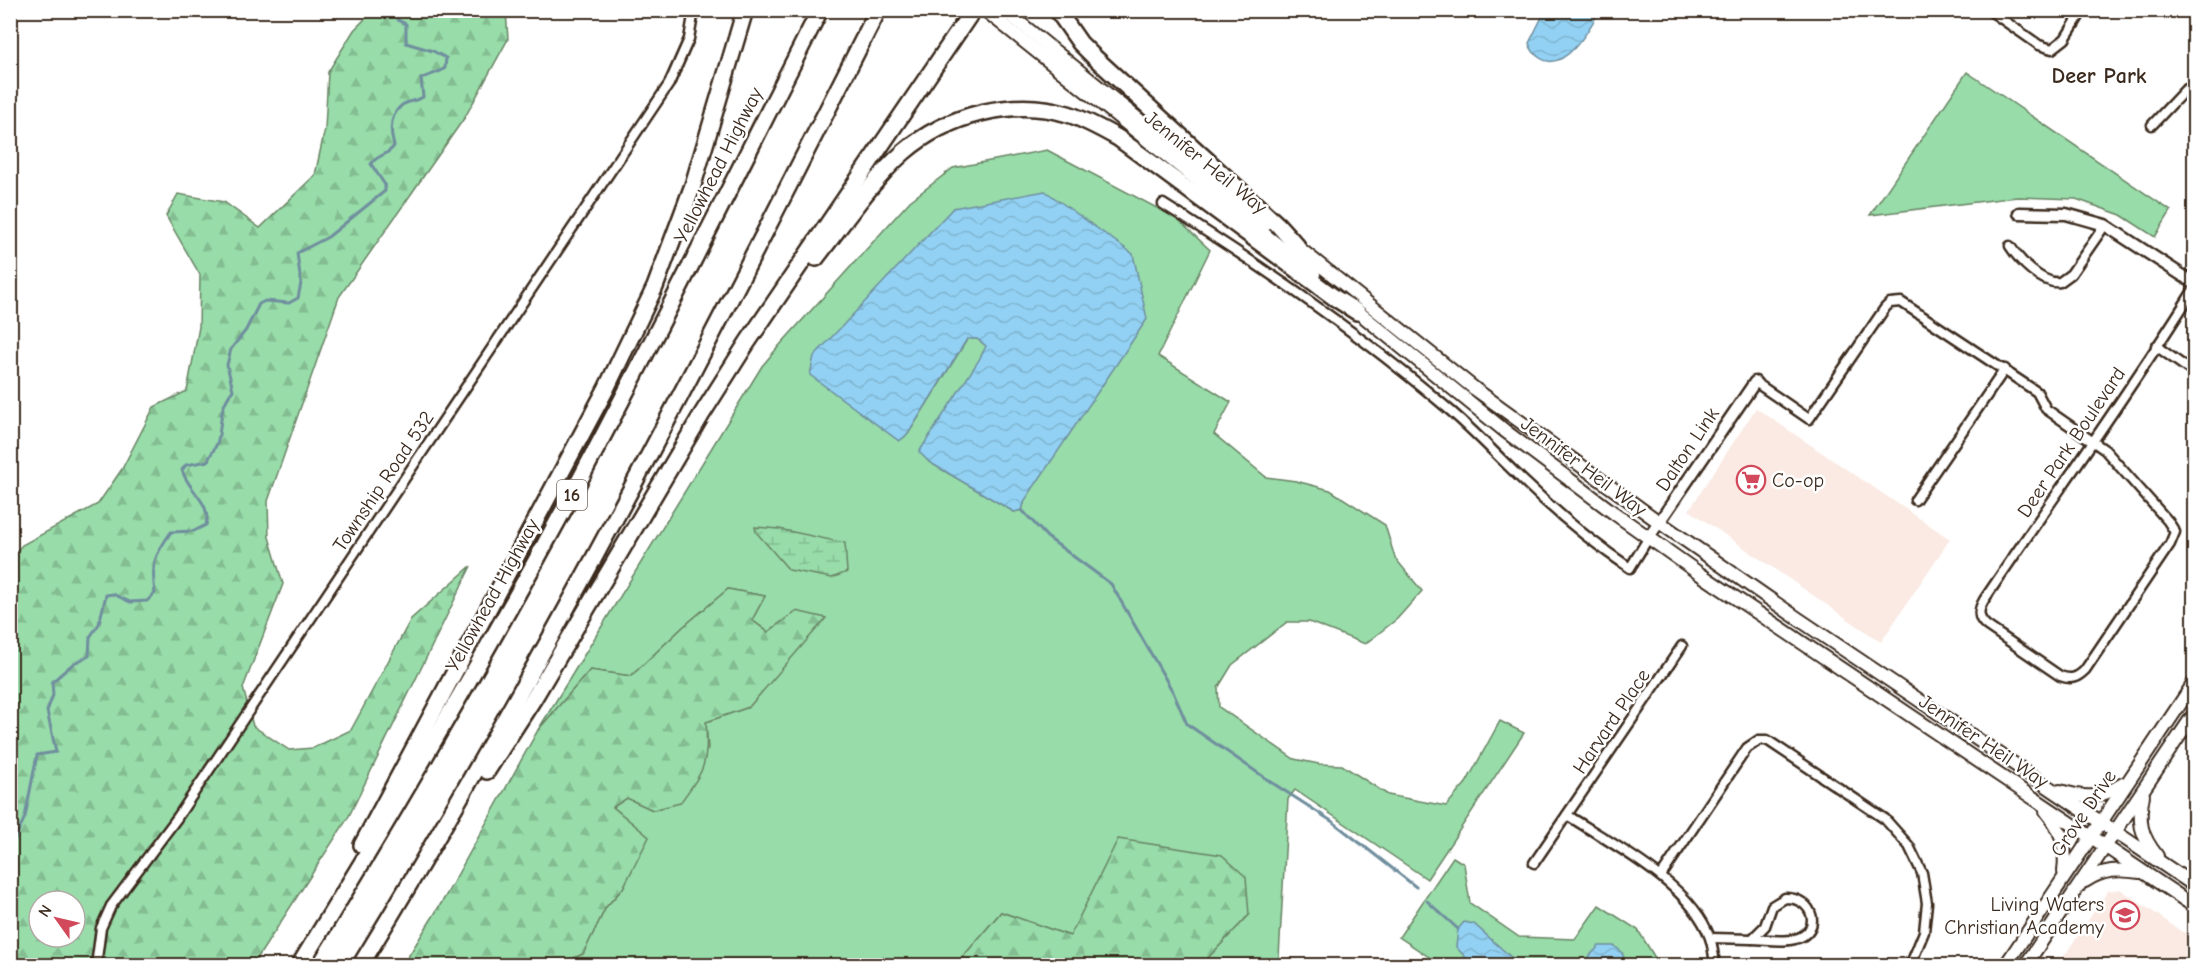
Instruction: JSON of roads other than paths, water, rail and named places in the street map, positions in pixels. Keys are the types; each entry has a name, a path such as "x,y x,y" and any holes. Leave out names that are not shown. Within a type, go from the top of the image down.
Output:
{"highway":[{"path":"718,101 736,10"},
{"path":"334,909 344,878 606,389 654,287 680,224 745,10"},
{"name":"Yellowhead Highway","path":"299,966 462,692 567,504 820,10"},
{"path":"360,966 539,661 662,434 878,10"},
{"path":"442,829 473,794 534,698 702,414 768,312 973,10"},
{"path":"1057,10 1080,43 1093,56 1278,225 1297,246"},
{"path":"768,312 792,290 885,171 904,152 928,134 949,123 984,112 1014,108 1041,109 1067,114 1118,138 1357,312"}],"main road":[{"name":"Jennifer Heil Way","path":"985,10 1505,430 1648,537 2194,906"},
{"name":"Jennifer Heil Way","path":"1004,10 1274,230 1475,389 1797,618 2194,885"},
{"name":"Grove Drive","path":"2005,966 2194,683"},
{"name":"Grove Drive","path":"2025,966 2194,714"},
{"path":"2049,788 2076,796 2095,797 2110,792 2129,780"},
{"path":"2144,788 2140,807 2140,826 2148,844 2166,866"},
{"path":"2040,803 2057,825 2064,842 2066,859 2063,878"},
{"path":"2079,885 2096,873 2110,870 2125,869 2144,873"}],"street":[{"name":"Township Road 532","path":"96,966 101,928 111,906 177,818 669,84 689,39 694,10"},
{"path":"1989,10 2039,45 2052,49 2065,39 2083,10"},
{"path":"2152,125 2185,90 2194,85"},
{"path":"1163,204 1276,277 1374,346 1448,409 1575,528 1630,568 1648,537"},
{"path":"2019,213 2066,214 2105,225 2194,283"},
{"path":"2010,246 2024,264 2047,280 2060,282 2071,274 2105,225"},
{"name":"Deer Park Boulevard","path":"2092,440 2110,455 2175,532 2170,544 2085,670 2078,677 2066,679 1987,626 1979,615 1984,600 2092,440 2156,346 2194,289"},
{"path":"1755,382 1809,419 1885,308 1894,301 1906,305 2005,369 2037,392 2046,409 2092,440"},
{"path":"2156,346 2194,373"},
{"path":"1915,500 2005,369"},
{"name":"Dalton Link","path":"1648,537 1755,382"},
{"name":"Harvard Place","path":"1534,863 1682,645"},
{"path":"1661,876 1748,748 1759,740 1767,740 1885,819 1909,846 1922,873 1927,903 1924,932 1910,966"},
{"path":"1567,815 1661,876 1698,914 1711,938 1715,966"},
{"path":"1711,938 1787,940 1801,937 1810,926 1811,910 1800,900 1793,898 1778,901 1768,912 1765,926 1752,939"}],"water":[{"path":"1545,10 1599,11 1583,38 1567,55 1558,60 1549,61 1536,55 1529,43"},
{"path":"1045,191 1133,254 1147,319 1025,500 1022,510 1014,512 929,462 919,452 979,360 986,346 977,339 967,339 908,434 899,441 810,375 814,356 953,208"},
{"path":"1464,922 1474,924 1512,958 1526,965 1477,965 1467,959 1456,947 1458,929"},
{"path":"1599,946 1614,946 1622,952 1626,965 1581,965"}],"waterway":[{"path":"10,850 25,817 37,755 56,752 47,711 53,695 52,682 74,663 89,656 90,637 99,624 106,595 113,594 130,602 147,601 155,593 153,575 155,561 171,532 194,531 206,525 207,517 203,503 182,470 186,465 208,461 217,443 223,409 233,390 227,365 231,349 246,330 259,304 265,301 289,303 298,298 301,283 297,253 328,237 385,191 385,185 371,164 394,146 391,130 392,119 403,104 423,97 421,79 445,68 446,58 433,51 406,43 406,24 398,20 397,10"},
{"path":"1022,510 1047,537 1111,584 1173,692 1187,724 1333,822 1416,887"},
{"path":"1427,901 1458,929"}],"place":[{"name":"Co-op","path":"1751,480"},
{"name":"Living Waters Christian Academy","path":"2125,915"}],"district":[{"name":"Deer Park","path":"2099,75"}]}
